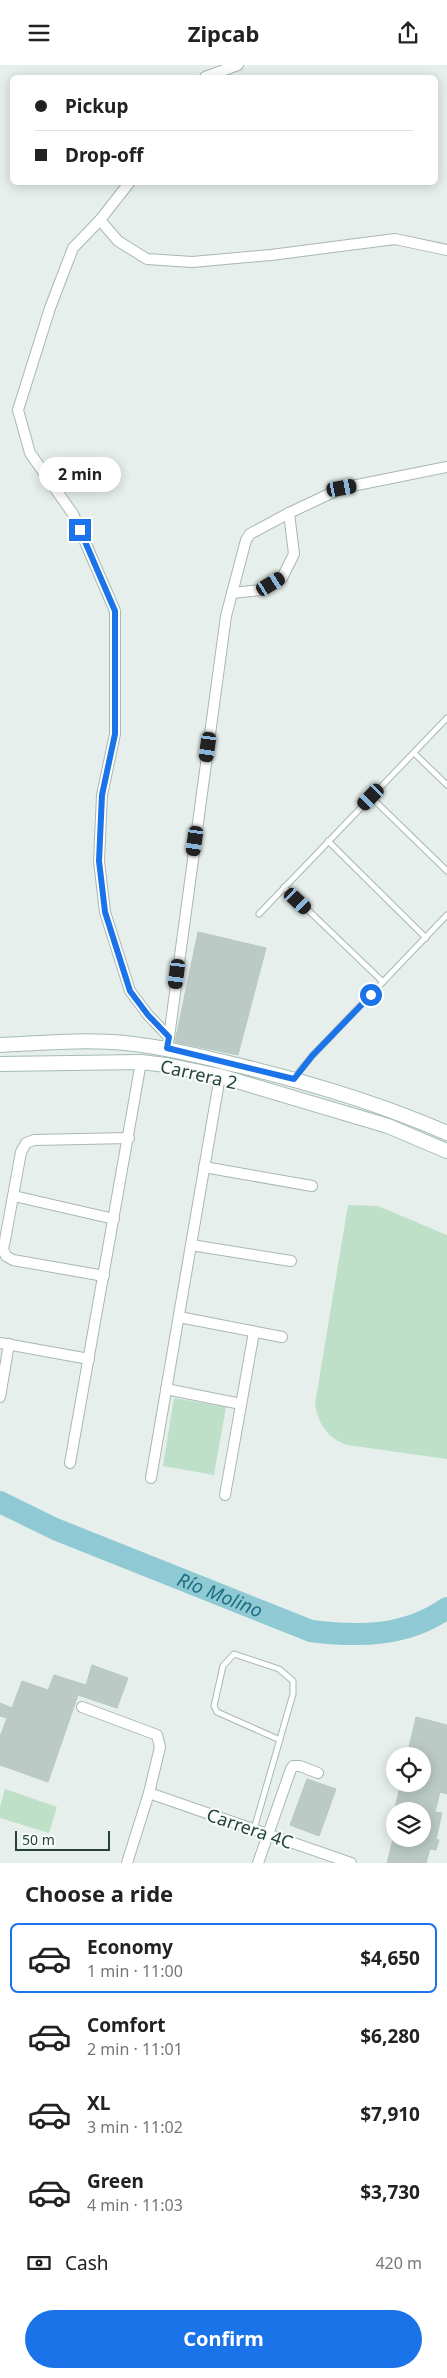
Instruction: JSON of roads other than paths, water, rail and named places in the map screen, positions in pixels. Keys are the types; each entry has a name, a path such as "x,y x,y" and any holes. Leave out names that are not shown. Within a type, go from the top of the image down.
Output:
{"main road":[{"name":"Carrera 2","path":"0,1045 80,1042 168,1043 294,1079 406,1115 447,1133"},
{"name":"Carrera 2","path":"0,1064 141,1062 166,1065 220,1076 388,1126 447,1151"}],"street":[{"path":"210,75 238,65"},
{"path":"127,185 100,221 73,248 50,308 18,410 30,453 73,514 115,611 115,734 102,795 99,861 105,912 130,991 168,1043"},
{"path":"100,221 118,241 147,259 192,262 280,254 395,239 447,250"},
{"path":"168,1043 224,625 245,545 250,534 342,488 447,467"},
{"path":"232,593 261,590 282,578 294,554 289,513"},
{"path":"70,1463 141,1062"},
{"path":"151,1478 220,1076"},
{"path":"104,1277 13,1260 6,1256 2,1240 14,1196 21,1152 26,1143 34,1139 129,1138"},
{"path":"204,1167 312,1187"},
{"path":"14,1196 114,1219"},
{"path":"191,1245 291,1261"},
{"path":"178,1317 282,1337"},
{"path":"225,1495 254,1332"},
{"path":"0,1397 4,1343 89,1359"},
{"path":"166,1389 241,1404"},
{"path":"82,1707 157,1735 160,1747 149,1793 127,1863"},
{"path":"258,1863 293,1766 300,1766 318,1773"},
{"name":"Carrera 4C","path":"149,1793 351,1863"}],"lane":[{"path":"259,914 447,718"},
{"path":"414,753 447,785"},
{"path":"371,797 447,871"},
{"path":"328,841 426,938"},
{"path":"284,887 383,982"},
{"path":"294,1079 312,1056 447,915"},
{"path":"254,1829 280,1740 293,1694 293,1681 279,1669 234,1654 223,1666 214,1707 216,1711 280,1740"}],"waterway":[{"name":"Río Molino","path":"0,1502 55,1529 311,1631 346,1634 381,1633 415,1625 447,1608"}]}
